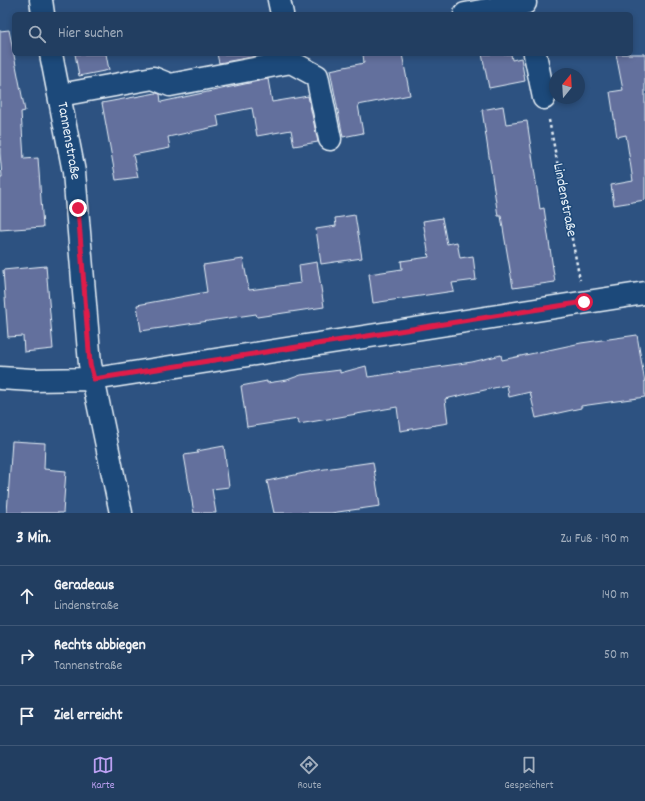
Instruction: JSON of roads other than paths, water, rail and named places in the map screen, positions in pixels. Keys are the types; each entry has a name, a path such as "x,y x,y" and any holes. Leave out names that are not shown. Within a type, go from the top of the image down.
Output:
{"street":[{"path":"41,0 44,12"},
{"path":"279,0 282,12"},
{"path":"479,12 525,6"},
{"name":"Tannenstraße","path":"51,56 74,172 90,364 121,513"},
{"path":"535,56 544,98"},
{"path":"60,95 154,78 170,85 290,58 317,76 330,140"},
{"path":"0,378 32,380 94,379 645,293"}]}
